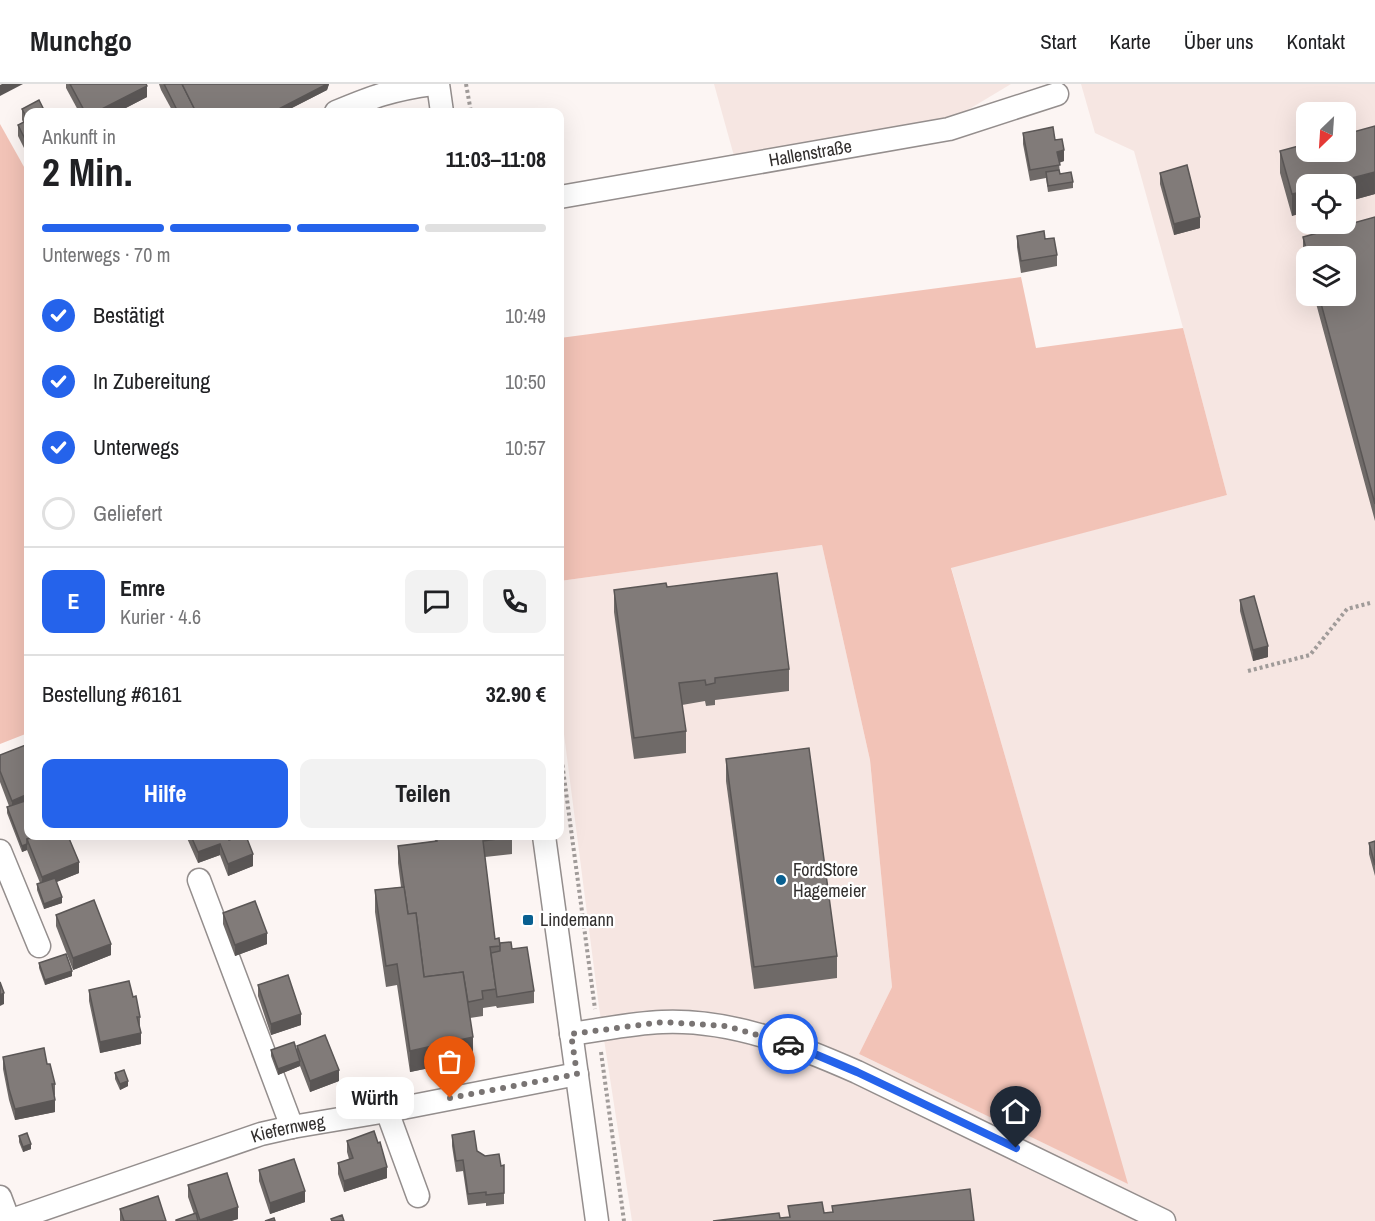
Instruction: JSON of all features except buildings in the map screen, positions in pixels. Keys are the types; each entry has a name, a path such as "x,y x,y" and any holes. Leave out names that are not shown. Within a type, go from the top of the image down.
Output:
{"street":[{"path":"345,108 399,88 433,84"},
{"path":"438,84 441,108"},
{"name":"Hallenstraße","path":"564,196 949,129 1056,94"},
{"path":"545,840 597,1221"},
{"path":"0,851 39,946"},
{"path":"199,880 292,1126"},
{"path":"571,1034 663,1022 716,1025 805,1050 857,1072 1164,1221"},
{"name":"Kiefernweg","path":"9,1221 261,1134 292,1126 387,1111 577,1074"},
{"path":"387,1111 418,1196"},
{"path":"0,1197 9,1221"}],"path":[{"path":"466,84 470,108"},
{"path":"1248,671 1310,655 1347,609 1370,603"},
{"path":"564,777 594,1000"},
{"path":"603,1069 624,1221"}],"shaded area":[{"path":"714,84 1011,84 946,123 734,156"},
{"path":"1081,84 1375,84 1375,1221 632,1221 599,1007 564,734 564,580 822,545 870,760 892,987 859,1054 1127,1183 951,567 1227,495 1134,151 1095,133"},
{"path":"0,124 24,167 24,735 0,744"},
{"path":"1021,277 1036,348 1183,328 1227,495 951,568 1128,1184 859,1054 892,987 870,760 822,545 564,580 564,337"}],"way so far":[{"path":"450,1098 555,1076 577,1074 571,1034 663,1022 726,1026 788,1044"}],"place":[{"name":"FordStore Hagemeier","path":"781,880"},
{"name":"Lindemann","path":"528,920"},
{"name":"Würth","path":"450,1098"}],"route":[{"path":"788,1044 857,1072 1016,1148"}]}
